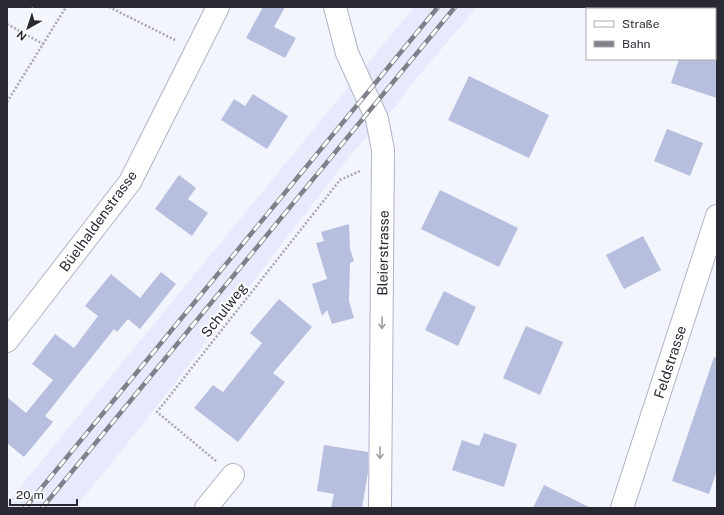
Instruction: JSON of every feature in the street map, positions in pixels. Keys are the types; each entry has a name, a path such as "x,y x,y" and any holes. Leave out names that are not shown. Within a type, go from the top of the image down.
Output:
{"street":[{"name":"Büelhaldenstrasse","path":"7,341 130,182 218,7"},
{"name":"Bleierstrasse","path":"335,7 347,53 377,119 383,150 380,508"},
{"name":"Feldstrasse","path":"622,508 714,248 717,216"},
{"path":"206,508 233,475"}],"path":[{"path":"7,102 66,7"},
{"path":"109,7 197,51"},
{"path":"7,24 43,44"},
{"name":"Schulweg","path":"233,475 156,412 340,180 364,169 384,172"}],"shaded area":[{"path":"414,7 477,7 410,86 397,105 352,153 147,419 75,508 7,508 7,503"}],"building":[{"path":"263,7 285,7 274,27 296,38 285,58 246,38"},
{"path":"717,59 717,98 671,83 679,60"},
{"path":"469,76 549,115 529,158 448,120"},
{"path":"253,94 288,116 267,149 221,120 234,99 245,106"},
{"path":"667,129 703,143 690,176 654,161"},
{"path":"179,175 196,188 188,199 208,213 192,236 155,209"},
{"path":"440,190 518,228 499,267 421,229"},
{"path":"349,224 350,249 354,261 350,263 349,301 354,318 332,324 327,310 322,316 312,284 327,279 316,243 324,241 321,232"},
{"path":"643,236 661,270 624,289 606,255"},
{"path":"161,272 176,284 140,329 128,319 117,332 114,329 45,416 53,422 24,457 7,443 7,397 26,413 53,380 32,364 55,334 74,348 98,316 85,306 111,274 140,298"},
{"path":"444,291 476,307 458,346 425,330"},
{"path":"279,299 312,327 273,373 285,382 238,442 194,408 213,385 223,392 262,343 250,333"},
{"path":"526,326 563,342 540,395 503,378"},
{"path":"714,357 717,358 717,470 709,494 672,481"},
{"path":"484,433 517,444 504,487 452,470 462,440 479,446"},
{"path":"324,445 368,452 368,472 362,508 331,508 334,494 317,491"},
{"path":"544,485 591,508 533,508"}],"railway":[{"path":"25,508 438,7"},
{"path":"42,508 455,7"}]}
